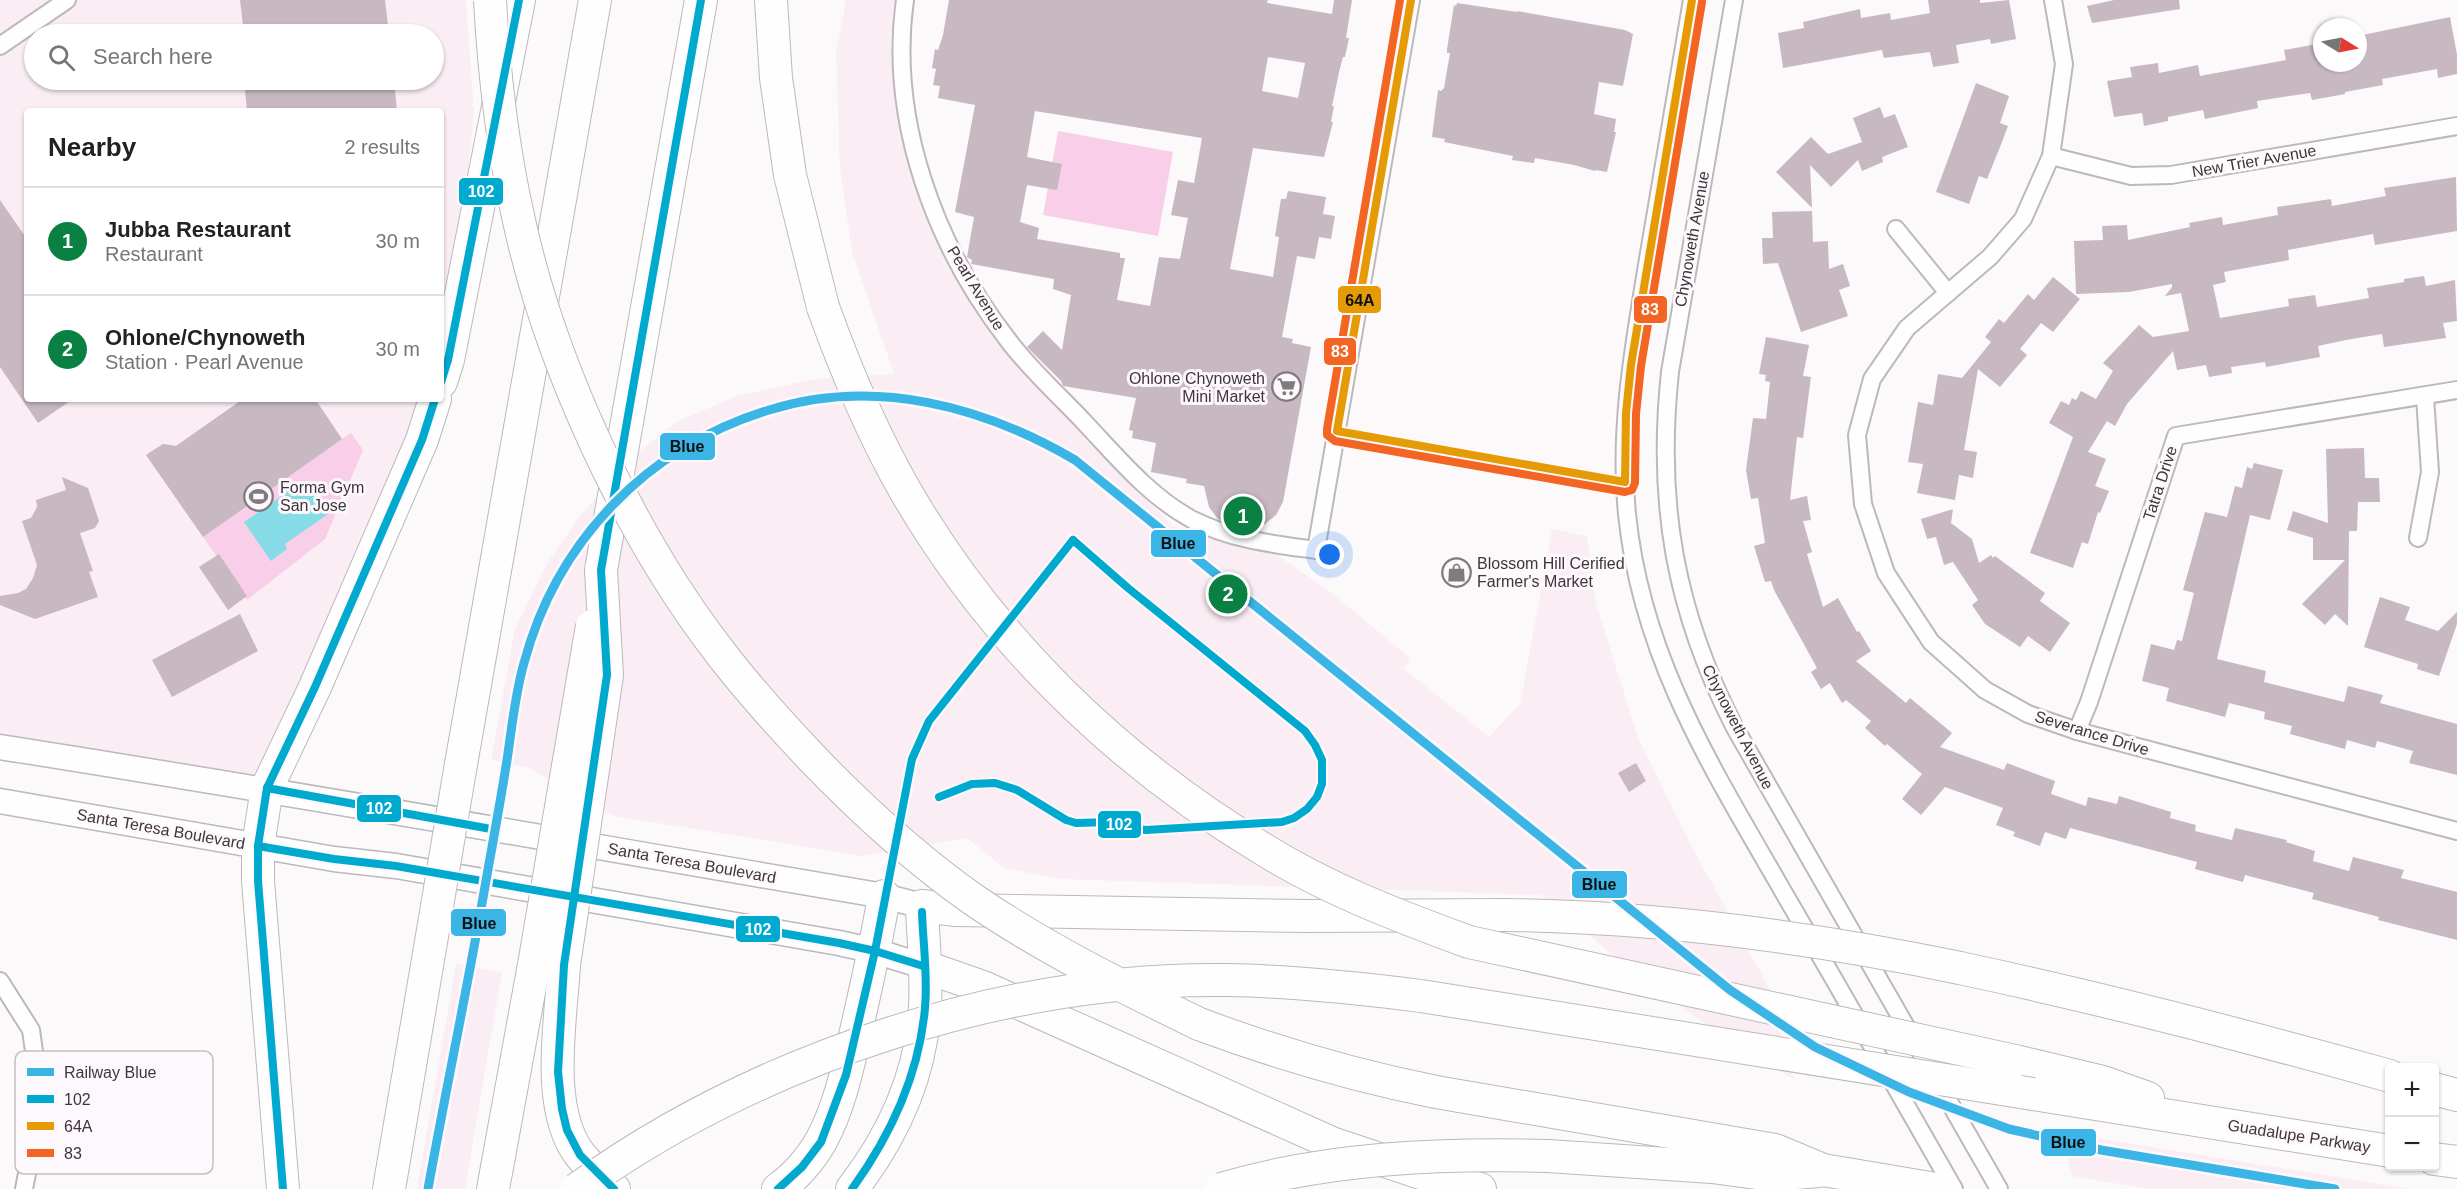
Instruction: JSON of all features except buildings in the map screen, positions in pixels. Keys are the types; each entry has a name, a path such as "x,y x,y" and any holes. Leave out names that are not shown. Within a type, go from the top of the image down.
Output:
{"highway":[{"path":"490,0 500,116 518,217 545,313 597,447 638,528 717,649 757,699 855,803 945,878 974,900 1050,946 1145,998 1199,1024 1297,1058 1381,1081 1775,1150 1823,1170 1936,1189"},
{"path":"444,373 519,0"},
{"path":"389,1189 595,0"},
{"path":"494,1189 549,962 602,570 701,0"},
{"path":"771,0 776,78 790,175 823,307 843,363 874,432 901,482 943,550 981,602 1029,659 1082,714 1138,763 1209,815 1264,850 1391,914 1469,942 2103,1082 2208,1121"},
{"path":"283,1189 264,958 258,846 267,788 315,687 413,462 434,402"},
{"path":"778,1189 802,1167 820,1142 834,1110 846,1075 875,951 884,896"},
{"path":"852,1189 871,1164 905,1099 922,1030 925,1006 922,906 956,910 1296,916 1506,915 1603,919 1756,934 1859,948 2076,993 2385,1075"},
{"path":"549,962 558,1072 567,1130 580,1155 614,1189"},
{"path":"923,966 982,987 1334,1144 1421,1173 1480,1189"},
{"path":"577,1189 627,1155 696,1116 747,1090 843,1049 890,1033 981,1008 1078,991 1141,984 1238,981 1346,987 1421,996 2208,1121"},
{"path":"2439,1090 2457,1095"},
{"name":"Guadalupe Parkway","path":"2208,1121 2385,1150"},
{"path":"1221,1189 1288,1173 1348,1164 1484,1154 1640,1161 1772,1175 1823,1170"},
{"path":"2439,1160 2457,1162"}],"main road":[{"name":"Santa Teresa Boulevard","path":"0,747 267,788 516,834 884,896 922,906"},
{"name":"Santa Teresa Boulevard","path":"0,801 334,859 408,867 839,942 923,966"}],"street":[{"path":"32,24 67,0"},
{"name":"Pearl Avenue","path":"905,0 902,20 902,60 905,100 914,144 934,212 974,291 1010,343 1141,482 1169,505 1211,528 1241,539 1316,550 1412,0"},
{"path":"1692,0 1638,317 1626,413 1624,461 1627,514 1646,615 1661,662 1680,708 1954,1189"},
{"name":"Chynoweth Avenue","path":"1734,0 1670,372 1665,417 1664,466 1674,557 1698,647 1730,719 2000,1189"},
{"name":"Severance Drive","path":"2053,0 2064,64 2051,156 2023,219 1990,257 1907,328 1872,379 1857,435 1863,504 1886,573 1931,642 1985,690 2028,714 2077,731 2457,831"},
{"path":"0,46 24,30"},
{"name":"New Trier Avenue","path":"2051,156 2131,176 2171,176 2457,126"},
{"path":"1896,229 1948,293"},
{"name":"Tatra Drive","path":"2077,731 2089,702 2176,436 2457,390"},
{"path":"2418,538 2430,472 2425,397"},
{"path":"0,981 31,1030 34,1051"},
{"path":"24,1189 27,1174"}],"shaded area":[{"path":"0,0 466,0 474,114 448,360 444,373 444,108 24,108 24,402 434,402 267,788 0,747"},
{"path":"846,0 895,0 893,74 906,153 923,211 944,259 975,310 1036,386 1173,526 1198,536 1273,552 1332,593 1410,658 1403,668 1489,737 1520,704 1552,529 1587,536 1596,603 1638,738 1691,845 1769,988 1794,1080 1698,1019 1618,959 1540,895 1060,879 1004,868 967,838 862,856 614,816 529,768 491,760 515,629 548,562 579,517 630,459 678,421 737,396 815,379 894,374 852,252 840,169 836,52"},
{"path":"1058,131 1173,152 1158,236 1043,215"},
{"name":"Forma Gym San Jose","path":"239,402 317,402 342,439 351,433 363,450 325,539 247,600 146,455 163,444 176,446"},
{"path":"456,964 502,972 465,1189 417,1189"},
{"path":"2060,1132 2410,1189 2149,1189 2072,1176"}],"water":[{"path":"305,480 328,514 285,544 287,549 271,561 244,522"}],"rail line":[{"name":"Blue","path":"428,1189 480,914 518,687 539,618 559,577 584,539 613,504 647,474 684,448 725,426 769,410 809,400 848,396 888,397 927,402 965,412 1040,441 1075,460 1730,990 1815,1047 1909,1092 2009,1129 2101,1150 2335,1189"}],"transit line":[{"name":"102","path":"444,373 519,0"},
{"name":"102","path":"614,1189 580,1155 567,1130 562,1109 558,1072 564,965 607,675 601,570 701,0"},
{"name":"83","path":"1400,0 1327,435 1335,441 1625,492 1632,490 1635,483 1636,414 1641,366 1702,2"},
{"name":"64A","path":"1411,0 1337,431 1625,482 1626,413 1631,365 1692,0"},
{"name":"102","path":"283,1189 258,881 258,846 267,788 315,687 422,440 434,402"},
{"name":"102","path":"939,797 972,784 995,783 1017,790 1066,820 1076,823 1111,822 1146,830 1282,822 1294,818 1307,809 1317,797 1322,784 1322,760 1305,731 1128,588 1073,540"},
{"name":"102","path":"778,1189 802,1167 821,1142 846,1075 875,951 912,759 929,721 1073,540"},
{"name":"102","path":"267,788 491,829"},
{"name":"102","path":"258,846 334,859 396,866 839,943 923,966"},
{"name":"102","path":"852,1189 891,1126 917,1057 926,996 922,912"}],"place":[{"name":"Ohlone Chynoweth Mini Market","path":"1286,387"},
{"name":"Forma Gym San Jose","path":"259,496"},
{"name":"Jubba Restaurant","path":"1243,516"},
{"name":"Blossom Hill Cerified Farmer's Market","path":"1456,572"},
{"name":"Ohlone/Chynoweth","path":"1228,594"}]}
